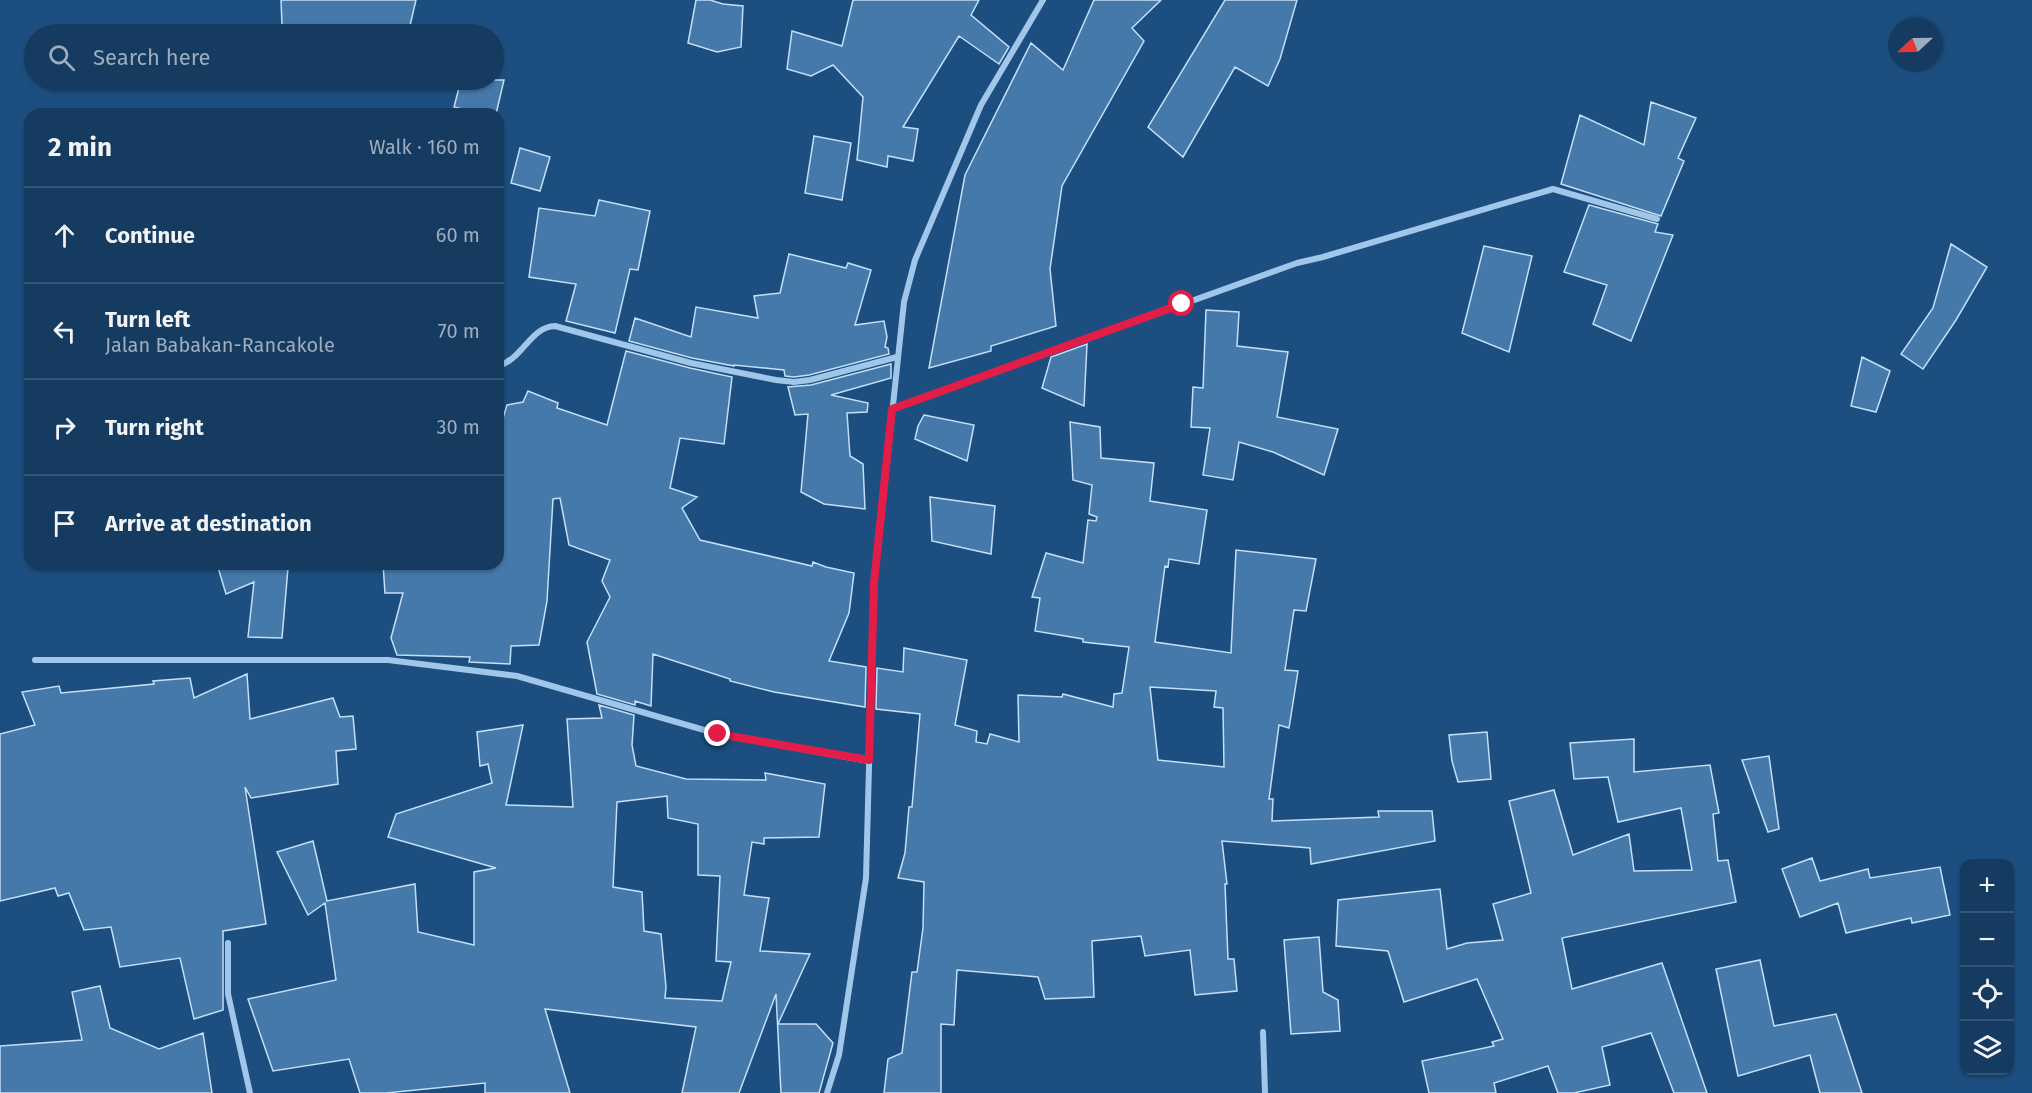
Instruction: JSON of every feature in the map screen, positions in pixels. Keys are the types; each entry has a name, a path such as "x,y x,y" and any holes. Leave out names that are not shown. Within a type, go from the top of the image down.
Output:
{"street":[{"path":"827,1093 839,1054 866,878 874,583 904,302 915,260 981,105 1043,0"},
{"path":"892,409 1297,263 1553,189 1657,219"},
{"path":"504,364 513,359 546,326 555,326 691,363 785,381 810,380 897,357"},
{"path":"35,660 388,660 517,676 718,734 869,760"},
{"path":"228,943 228,994 250,1093"},
{"path":"1263,1032 1265,1093"}],"building":[{"path":"281,0 416,0 410,24 282,24"},
{"path":"696,0 743,6 741,47 717,52 688,43"},
{"path":"853,0 979,0 971,15 1009,47 999,64 959,36 903,127 918,129 913,161 888,156 887,167 857,160 863,97 833,65 811,76 787,69 792,31 842,46"},
{"path":"1094,0 1161,0 1132,28 1144,41 1062,186 1050,269 1056,326 991,346 991,351 929,368 965,175 1031,43 1063,70"},
{"path":"1225,0 1297,0 1280,59 1268,86 1235,67 1183,157 1148,127"},
{"path":"458,90 502,90 497,108 454,107"},
{"path":"1651,102 1696,118 1678,158 1684,161 1661,216 1561,184 1580,115 1644,145"},
{"path":"814,136 851,143 842,200 805,193"},
{"path":"520,148 550,157 540,191 511,183"},
{"path":"599,200 650,211 638,270 630,269 615,333 566,321 576,284 529,277 539,208 595,216"},
{"path":"1589,205 1658,224 1655,232 1673,235 1631,341 1593,324 1607,285 1564,272"},
{"path":"1951,244 1987,267 1956,320 1923,369 1901,354 1933,308"},
{"path":"1484,246 1532,256 1509,352 1462,333"},
{"path":"789,254 846,268 848,263 871,270 855,325 884,321 887,337 885,347 888,348 889,354 794,377 785,376 784,370 734,366 692,358 629,341 635,318 691,337 696,307 758,318 754,296 780,293"},
{"path":"1206,310 1239,312 1237,346 1288,352 1277,417 1338,429 1324,475 1273,452 1239,442 1233,480 1203,475 1210,428 1191,427 1193,387 1203,388"},
{"path":"1087,344 1084,406 1042,388 1051,357"},
{"path":"626,351 732,377 724,444 680,438 670,488 697,497 682,508 700,540 812,566 813,562 854,573 849,613 829,661 866,667 865,707 774,692 730,681 730,679 653,654 651,706 635,701 635,705 597,694 587,642 610,597 602,581 610,560 569,545 560,498 553,499 547,601 539,645 511,646 510,664 469,662 470,657 397,655 391,638 403,593 385,593 383,570 504,570 504,415 507,405 523,402 528,391 558,403 557,408 607,425"},
{"path":"1862,357 1890,371 1876,412 1851,406"},
{"path":"891,364 891,378 831,395 868,403 867,412 847,413 850,456 863,464 865,509 824,504 801,492 808,414 795,415 788,387 811,385"},
{"path":"924,415 974,425 967,461 915,439"},
{"path":"1070,422 1100,427 1101,458 1154,463 1150,501 1207,510 1199,564 1169,559 1168,567 1165,566 1155,642 1231,653 1236,550 1316,559 1306,611 1294,610 1285,670 1298,671 1289,728 1279,725 1269,799 1273,799 1272,821 1379,817 1378,811 1432,811 1435,841 1311,864 1310,848 1222,841 1227,884 1225,884 1228,959 1234,959 1237,991 1195,995 1190,950 1145,956 1141,936 1092,941 1094,997 1045,999 1038,977 957,970 954,1025 941,1024 941,1093 884,1093 888,1059 902,1053 912,972 917,972 923,928 924,882 898,878 905,853 909,807 912,807 920,714 876,709 877,668 903,672 904,648 967,660 955,725 977,731 976,742 987,744 990,734 1019,742 1018,695 1062,697 1063,694 1113,707 1114,694 1122,693 1129,647 1083,642 1083,639 1035,631 1040,598 1032,597 1046,553 1083,563 1088,520 1096,521 1097,517 1089,514 1092,485 1073,480","holes":["1150,687 1216,691 1214,707 1223,708 1224,767 1158,760"]},
{"path":"930,497 995,506 991,554 932,541"},
{"path":"219,570 288,570 282,638 248,637 254,582 226,594"},
{"path":"247,674 250,719 333,698 340,717 353,716 356,749 336,751 338,784 251,798 245,787 266,924 223,931 223,1010 194,1019 180,958 120,967 111,927 84,930 69,893 58,896 55,888 0,901 0,734 35,725 22,692 59,686 61,693 154,684 153,681 190,678 194,698"},
{"path":"599,705 634,715 632,745 636,766 686,779 766,780 765,773 825,784 819,837 764,838 764,844 752,842 744,895 769,898 760,951 810,954 778,1024 816,1024 833,1043 819,1093 781,1093 776,994 739,1093 682,1093 696,1027 545,1009 570,1093 485,1093 485,1083 386,1093 360,1093 349,1059 273,1071 248,999 336,980 325,903 308,915 277,852 313,841 327,901 415,884 418,932 474,945 474,872 496,868 388,837 396,814 492,783 488,764 480,766 477,732 523,725 506,805 573,807 567,719 602,718","holes":["667,796 668,818 698,824 698,875 720,876 716,961 731,962 722,1001 665,998 661,934 644,931 642,892 613,887 617,802"]},
{"path":"1487,732 1491,779 1458,782 1452,761 1449,735"},
{"path":"1634,739 1634,772 1710,765 1719,813 1713,814 1718,861 1728,860 1736,902 1562,938 1572,989 1662,963 1707,1093 1674,1093 1651,1033 1602,1047 1610,1085 1574,1093 1558,1093 1548,1066 1494,1083 1496,1093 1429,1093 1422,1061 1494,1046 1492,1042 1503,1039 1477,979 1404,1002 1388,951 1336,946 1338,900 1440,889 1447,949 1467,943 1503,940 1493,904 1531,893 1509,801 1554,790 1573,855 1629,834 1634,871 1692,870 1681,808 1618,822 1608,777 1574,779 1570,743"},
{"path":"1769,756 1779,829 1768,832 1742,760"},
{"path":"1812,858 1820,881 1868,869 1870,878 1940,867 1950,915 1912,923 1911,918 1846,933 1838,903 1800,917 1782,869"},
{"path":"1319,937 1323,992 1338,1000 1340,1031 1291,1034 1284,940"},
{"path":"1760,960 1774,1026 1836,1014 1862,1093 1820,1093 1810,1055 1738,1076 1716,969"},
{"path":"100,986 110,1028 159,1049 203,1033 212,1093 0,1093 0,1046 82,1040 72,992"}],"route":[{"path":"718,734 869,760 874,583 892,409 1182,304"}]}
